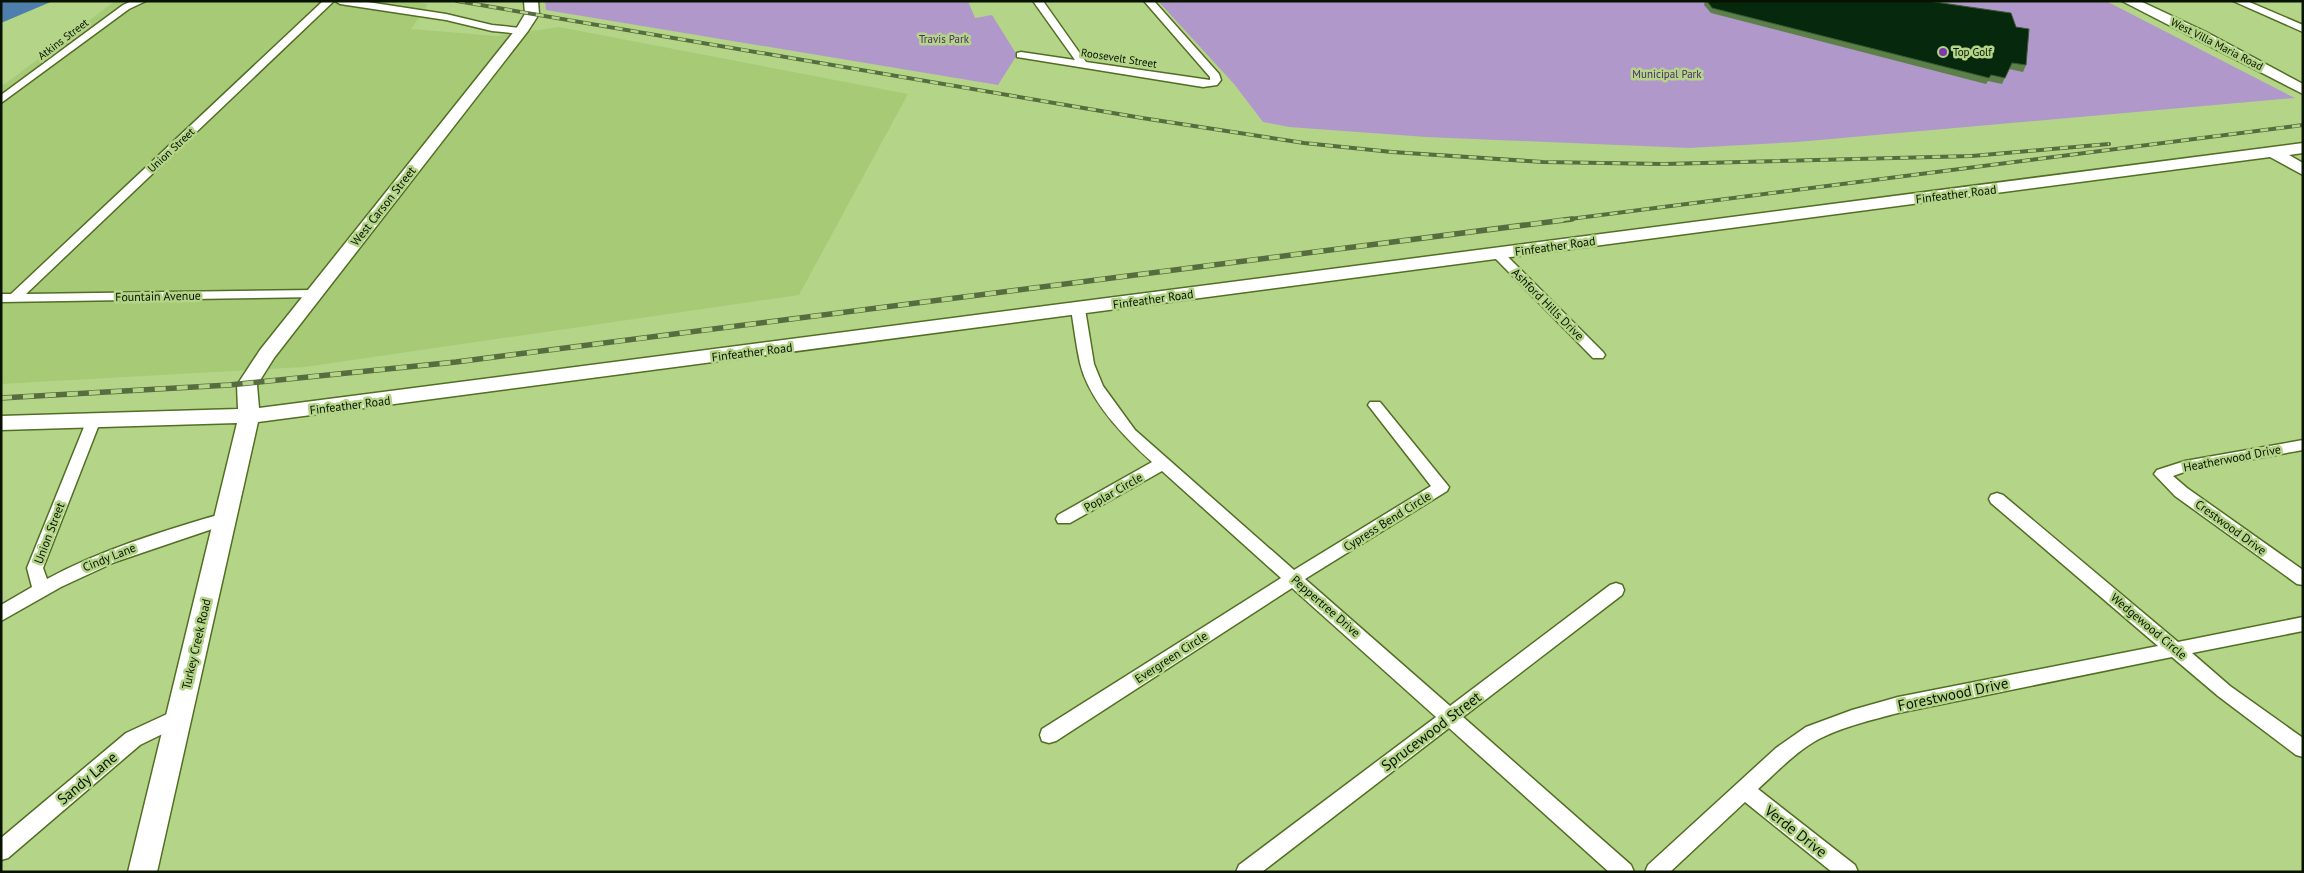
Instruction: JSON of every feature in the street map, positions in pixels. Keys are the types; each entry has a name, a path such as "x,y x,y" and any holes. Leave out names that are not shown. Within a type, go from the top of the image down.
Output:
{"street":[{"name":"Atkins Street","path":"1,100 126,7 141,1"},
{"name":"Union Street","path":"7,298 329,1"},
{"path":"340,1 446,17 492,28 521,31"},
{"name":"West Carson Street","path":"249,416 248,385 267,354 521,31 532,14 531,1"},
{"path":"1038,1 1083,65"},
{"name":"Roosevelt Street","path":"1021,55 1203,84 1213,83 1216,80 1215,76 1149,1"},
{"name":"West Villa Maria Road","path":"2129,1 2201,35 2303,90"},
{"path":"2238,1 2303,29"},
{"name":"Finfeather Road","path":"1,422 92,422 249,416 341,406 2303,148"},
{"path":"2273,152 2303,170"},
{"name":"Ashford Hills Drive","path":"1498,254 1598,355"},
{"name":"Fountain Avenue","path":"7,298 314,294"},
{"name":"Peppertree Drive","path":"1078,309 1087,364 1096,387 1130,434 1161,464 1294,578 1624,872"},
{"name":"Cypress Bend Circle","path":"1294,578 1441,487 1375,406"},
{"name":"Turkey Creek Road","path":"142,872 249,416"},
{"name":"Union Street","path":"41,588 35,568 92,422"},
{"name":"Heatherwood Drive","path":"2162,474 2185,466 2303,445"},
{"name":"Poplar Circle","path":"1064,519 1161,464"},
{"name":"Crestwood Drive","path":"2162,474 2181,492 2303,579"},
{"name":"Wedgewood Circle","path":"1997,499 2175,648 2224,692 2303,749"},
{"name":"Cindy Lane","path":"1,614 41,588 90,564 126,549 224,519"},
{"name":"Evergreen Circle","path":"1049,735 1294,578"},
{"name":"Sprucewood Street","path":"1246,872 1616,590"},
{"name":"Forestwood Drive","path":"1656,872 1783,754 1813,733 1852,718 1898,705 2175,648 2303,624"},
{"name":"Sandy Lane","path":"1,851 133,739 180,716"},
{"name":"Verde Drive","path":"1744,790 1848,872"}],"shaded area":[{"path":"115,1 411,1 428,4 411,29 497,36 559,27 908,94 799,295 305,367 1,384 1,84 5,84"}],"green space":[{"name":"Travis Park","path":"545,1 968,1 975,18 992,15 1017,55 998,85 546,10"},
{"name":"Municipal Park","path":"1158,1 2106,1 2295,98 1797,142 1689,148 1426,137 1289,127 1263,122 1234,84"}],"water":[{"path":"1,1 53,1 1,23"}],"building":[{"name":"Top Golf","path":"1707,1 1928,1 2011,13 2016,27 2029,29 2026,65 2012,63 2005,78 1991,75 1989,78 1712,8"}],"railway":[{"path":"457,1 1142,118 1304,143 1392,152 1543,162 1664,164 1972,156 2109,144"},
{"path":"1562,220 2303,125"},
{"path":"1,398 229,385 456,362 1572,219"}],"place":[{"name":"Top Golf","path":"1943,52"}]}
